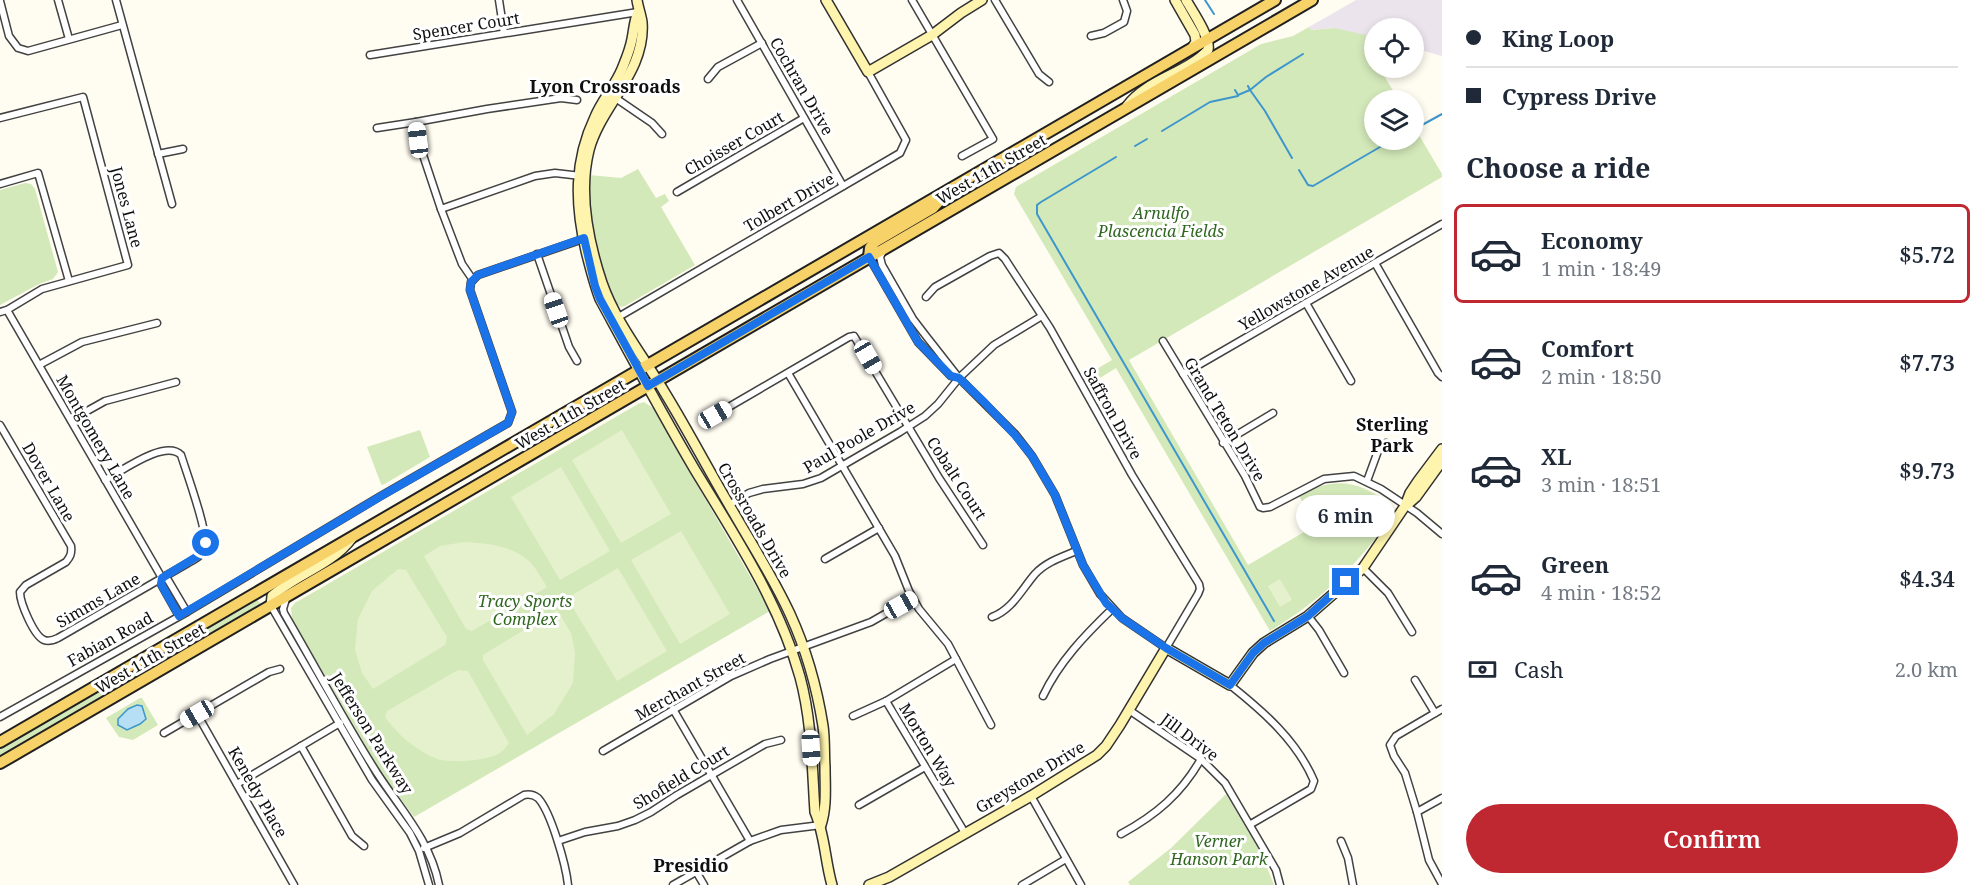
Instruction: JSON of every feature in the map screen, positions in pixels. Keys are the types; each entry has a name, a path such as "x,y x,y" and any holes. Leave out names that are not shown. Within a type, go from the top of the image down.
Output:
{"main road":[{"name":"West 11th Street","path":"0,742 1275,0"},
{"name":"West 11th Street","path":"0,763 1312,0"},
{"path":"869,257 870,248 874,242 933,208 946,191"}],"street":[{"path":"58,0 69,39"},
{"path":"116,0 172,204"},
{"path":"499,0 504,33"},
{"name":"Crossroads Drive","path":"636,0 639,12 635,20 628,55 581,176 586,237 615,319 729,505 786,606 803,647 824,729 826,810 821,825"},
{"name":"Cochran Drive","path":"737,0 843,186"},
{"path":"826,0 868,72 932,35 982,0"},
{"path":"912,0 993,139 962,156"},
{"path":"995,0 1039,74 1049,82"},
{"path":"1091,36 1116,28 1124,22 1128,11 1123,0"},
{"path":"1175,0 1195,35 1196,42 1192,48"},
{"path":"1126,108 1141,92 1205,54 1210,47 1186,0"},
{"path":"0,1 9,36 18,48 28,51 122,25"},
{"name":"Spencer Court","path":"370,54 639,12"},
{"path":"708,79 718,67 762,43"},
{"name":"Tolbert Drive","path":"615,319 900,153 906,144 902,132 868,72"},
{"path":"612,95 652,123 662,134"},
{"name":"Jones Lane","path":"0,118 83,97 128,265 69,281"},
{"path":"377,128 561,98 577,100"},
{"name":"Choisser Court","path":"677,192 804,118"},
{"path":"416,122 418,140 441,209 462,264 473,280 478,275 586,237"},
{"path":"158,154 183,149"},
{"path":"0,184 38,173 69,281 42,289 3,311"},
{"path":"441,209 535,176 555,173 581,176"},
{"name":"Yellowstone Avenue","path":"1183,374 1442,225"},
{"path":"885,248 880,261 913,319 959,378 1015,435 1032,456 1055,495 1076,551 1100,594 1112,609 1166,648 1230,685 1255,705 1287,737 1314,783 1311,789 1251,824"},
{"name":"Saffron Drive","path":"926,297 935,287 999,253 1042,316 1132,475 1197,579 1200,589"},
{"path":"537,254 568,347 577,361"},
{"path":"869,257 918,342 951,376 959,378"},
{"path":"1375,263 1422,348 1442,377"},
{"name":"Fabian Road","path":"0,717 187,612 383,495 503,427 511,420 512,412 470,290 473,280"},
{"path":"1306,303 1351,381"},
{"name":"Montgomery Lane","path":"3,311 71,420 162,578 161,584 179,616"},
{"name":"Paul Poole Drive","path":"729,505 749,493 803,484 821,478 908,427 938,404 959,378 994,345 1042,316"},
{"path":"39,366 82,342 158,323"},
{"name":"Cobalt Court","path":"788,373 854,336 939,478 983,544"},
{"name":"Grand Teton Drive","path":"1163,341 1245,476 1258,504 1263,508 1324,478 1354,476 1367,481"},
{"path":"715,415 788,373 895,556 913,598 948,644 991,725"},
{"path":"71,420 105,401 176,382"},
{"name":"Crossroads Drive","path":"653,383 763,586 779,617 792,651 805,698 810,727 815,812 821,825 827,869 832,885"},
{"path":"1223,443 1273,413"},
{"name":"Dover Lane","path":"0,424 70,546 71,554 66,562 26,585 20,592 21,603 37,635 45,641"},
{"path":"1386,443 1378,451 1367,481 1417,513 1442,534"},
{"name":"Simms Lane","path":"45,641 58,638 162,578 201,554 206,543 181,455 173,449 148,456 105,480"},
{"path":"1406,507 1414,487 1442,449"},
{"path":"1230,685 1253,653 1264,643 1308,616 1363,567 1442,461"},
{"path":"825,559 879,528"},
{"path":"271,606 272,596 283,586 337,554 353,537"},
{"path":"992,617 1005,610 1044,566 1076,551"},
{"path":"1363,567 1388,593 1412,632"},
{"name":"Montgomery Lane","path":"162,578 168,580 187,612"},
{"name":"Greystone Drive","path":"869,885 891,881 965,833 1097,755 1106,746 1129,710 1200,589"},
{"name":"Jefferson Parkway","path":"287,596 283,605 284,613 378,773 406,811 426,847 439,885"},
{"name":"Merchant Street","path":"603,751 731,676 871,622 913,598"},
{"name":"Jefferson Parkway","path":"271,606 372,780 401,820 419,851 429,885"},
{"path":"1043,696 1050,681 1083,637 1112,609"},
{"path":"1308,616 1319,630 1344,673"},
{"path":"854,716 886,701 956,659"},
{"path":"164,733 269,672 280,669"},
{"path":"1415,680 1435,713"},
{"name":"Morton Way","path":"886,701 965,833"},
{"path":"673,709 750,841"},
{"path":"1441,884 1429,860 1405,774 1390,745 1396,736 1442,709"},
{"name":"Jill Drive","path":"1129,710 1201,759 1225,783 1276,870 1280,885"},
{"name":"Kenedy Place","path":"197,714 294,885"},
{"path":"237,784 346,720"},
{"name":"Shofield Court","path":"558,841 585,832 618,826 651,813 765,744 781,740"},
{"path":"301,746 352,836 364,846"},
{"path":"1121,834 1157,812 1171,800 1201,759"},
{"path":"859,805 925,767"},
{"path":"419,851 460,833 524,795 530,794 538,799 558,841 568,885"},
{"path":"1031,796 1081,885"},
{"path":"1417,812 1442,798"},
{"path":"673,885 750,841 781,830 821,825"},
{"path":"1341,841 1348,858 1353,885"},
{"path":"1022,885 1066,859"},
{"path":"697,873 704,885"}],"shaded area":[{"path":"1356,0 1442,0 1442,56 1424,51 1424,18 1364,18 1364,35 1335,28 1311,30 1309,27"}],"green space":[{"name":"Arnulfo Plascencia Fields","path":"1309,27 1311,30 1335,28 1364,35 1364,78 1385,78 1393,90 1364,90 1364,150 1424,150 1424,144 1442,177 1129,360 1248,565 1316,525 1299,496 1312,489 1336,483 1358,486 1391,505 1393,513 1354,564 1306,607 1270,631 1116,368 1100,378 1095,370 1112,360 1014,194 1016,187 1261,44 1293,36"},
{"path":"638,169 656,198 665,194 669,201 661,207 695,265 621,307 615,303 610,291 594,242 588,203 589,175 621,178"},
{"path":"25,183 31,184 35,189 58,272 53,279 0,305 0,190"},
{"name":"Tracy Sports Complex","path":"644,402 653,408 770,611 414,817 379,769 292,619 291,608 295,603"},
{"path":"420,430 430,457 383,485 381,484 367,447"},
{"path":"622,430 671,514 621,543 572,460"},
{"path":"561,467 610,551 560,580 511,497"},
{"path":"681,531 730,614 680,644 631,560"},
{"path":"464,542 491,545 517,553 531,563 547,587 472,631 466,629 424,556 440,546"},
{"path":"618,568 667,651 617,681 567,598"},
{"path":"398,569 406,570 447,637 445,645 373,689 362,673 355,650 358,619 372,591"},
{"path":"1280,579 1292,600 1280,607 1268,586"},
{"path":"257,600 261,604 256,609 0,758 0,749"},
{"path":"557,610 571,633 575,653 573,683 554,714 527,735 483,660 483,655"},
{"path":"458,670 468,671 509,743 494,756 458,761 435,758 407,741 385,717 387,711"},
{"path":"140,698 158,725 133,740 119,737 106,718"},
{"name":"Verner Hanson Park","path":"1226,794 1262,855 1274,885 1130,885 1128,882 1171,848"}],"water":[{"path":"137,705 142,706 146,719 127,730 118,725 118,719 128,709"}],"waterway":[{"path":"1205,0 1214,14"},
{"path":"1248,86 1250,90 1303,54"},
{"path":"1235,90 1238,95 1250,90 1292,158"},
{"path":"1162,131 1210,102 1238,96"},
{"path":"1424,124 1442,114"},
{"path":"1135,146 1147,139"},
{"path":"1299,170 1308,185 1313,186 1375,150"},
{"path":"1116,157 1041,202 1037,205 1037,214 1274,621"}],"district":[{"name":"Lyon Crossroads","path":"605,87"},
{"name":"Sterling Park","path":"1392,435"},
{"name":"Presidio","path":"691,866"}],"route":[{"path":"206,543 201,554 162,578 161,584 179,616 508,423 512,412 469,287 471,282 478,275 584,238 600,299 648,386 869,257 918,342 951,376 959,378 984,402 1032,456 1055,495 1083,565 1106,603 1122,618 1166,648 1230,685 1253,653 1264,643 1308,616 1346,582"}]}
